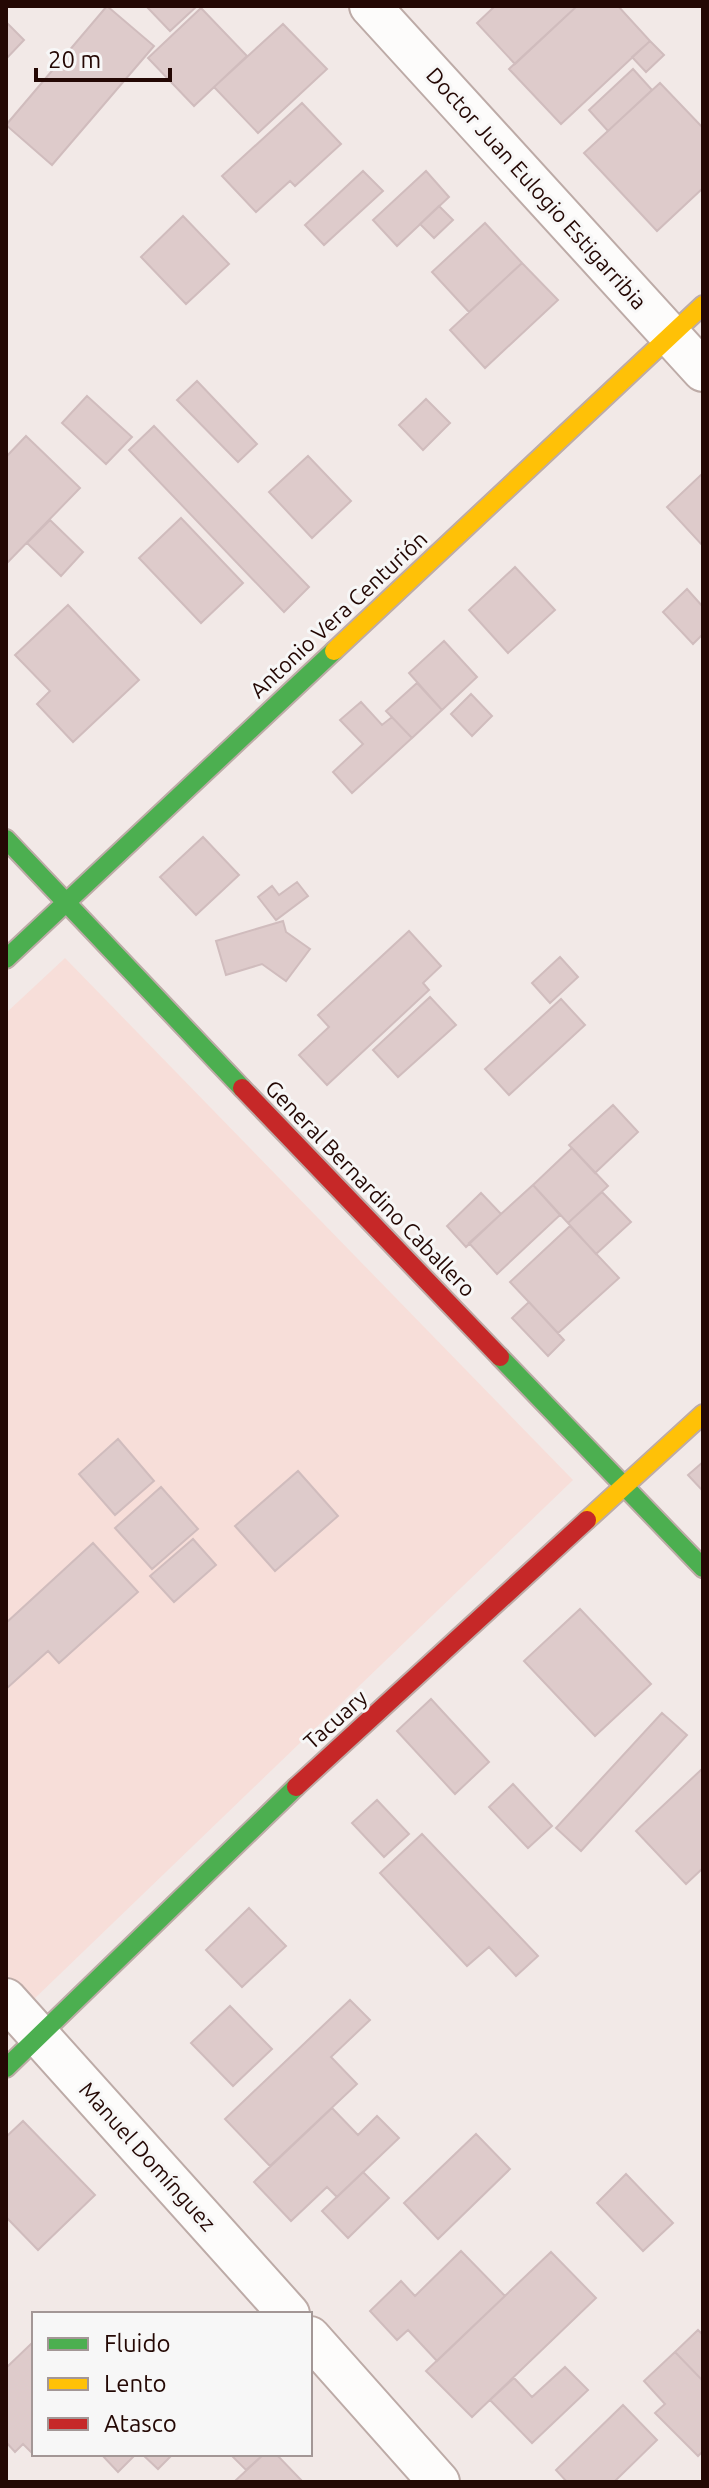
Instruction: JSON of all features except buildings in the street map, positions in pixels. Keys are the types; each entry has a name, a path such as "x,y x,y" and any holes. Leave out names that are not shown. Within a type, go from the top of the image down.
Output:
{"street":[{"name":"Doctor Juan Eulogio Estigarribia","path":"370,6 703,371"},
{"name":"Antonio Vera Centurión","path":"6,959 703,305"},
{"name":"General Bernardino Caballero","path":"6,839 703,1568"},
{"name":"Tacuary","path":"6,2068 257,1822 703,1414"},
{"name":"Manuel Domínguez","path":"6,1999 287,2312"},
{"path":"312,2339 439,2482"}],"shaded area":[{"path":"65,958 573,1480 32,2001 6,1974 6,1013"}],"traffic: fast":[{"path":"6,959 334,651"},
{"path":"6,839 242,1088"},
{"path":"500,1357 703,1568"},
{"path":"6,2068 296,1787"}],"traffic: slow":[{"path":"334,651 703,305"},
{"path":"587,1520 703,1414"}],"traffic: jam":[{"path":"242,1088 500,1357"},
{"path":"296,1787 587,1520"}]}
